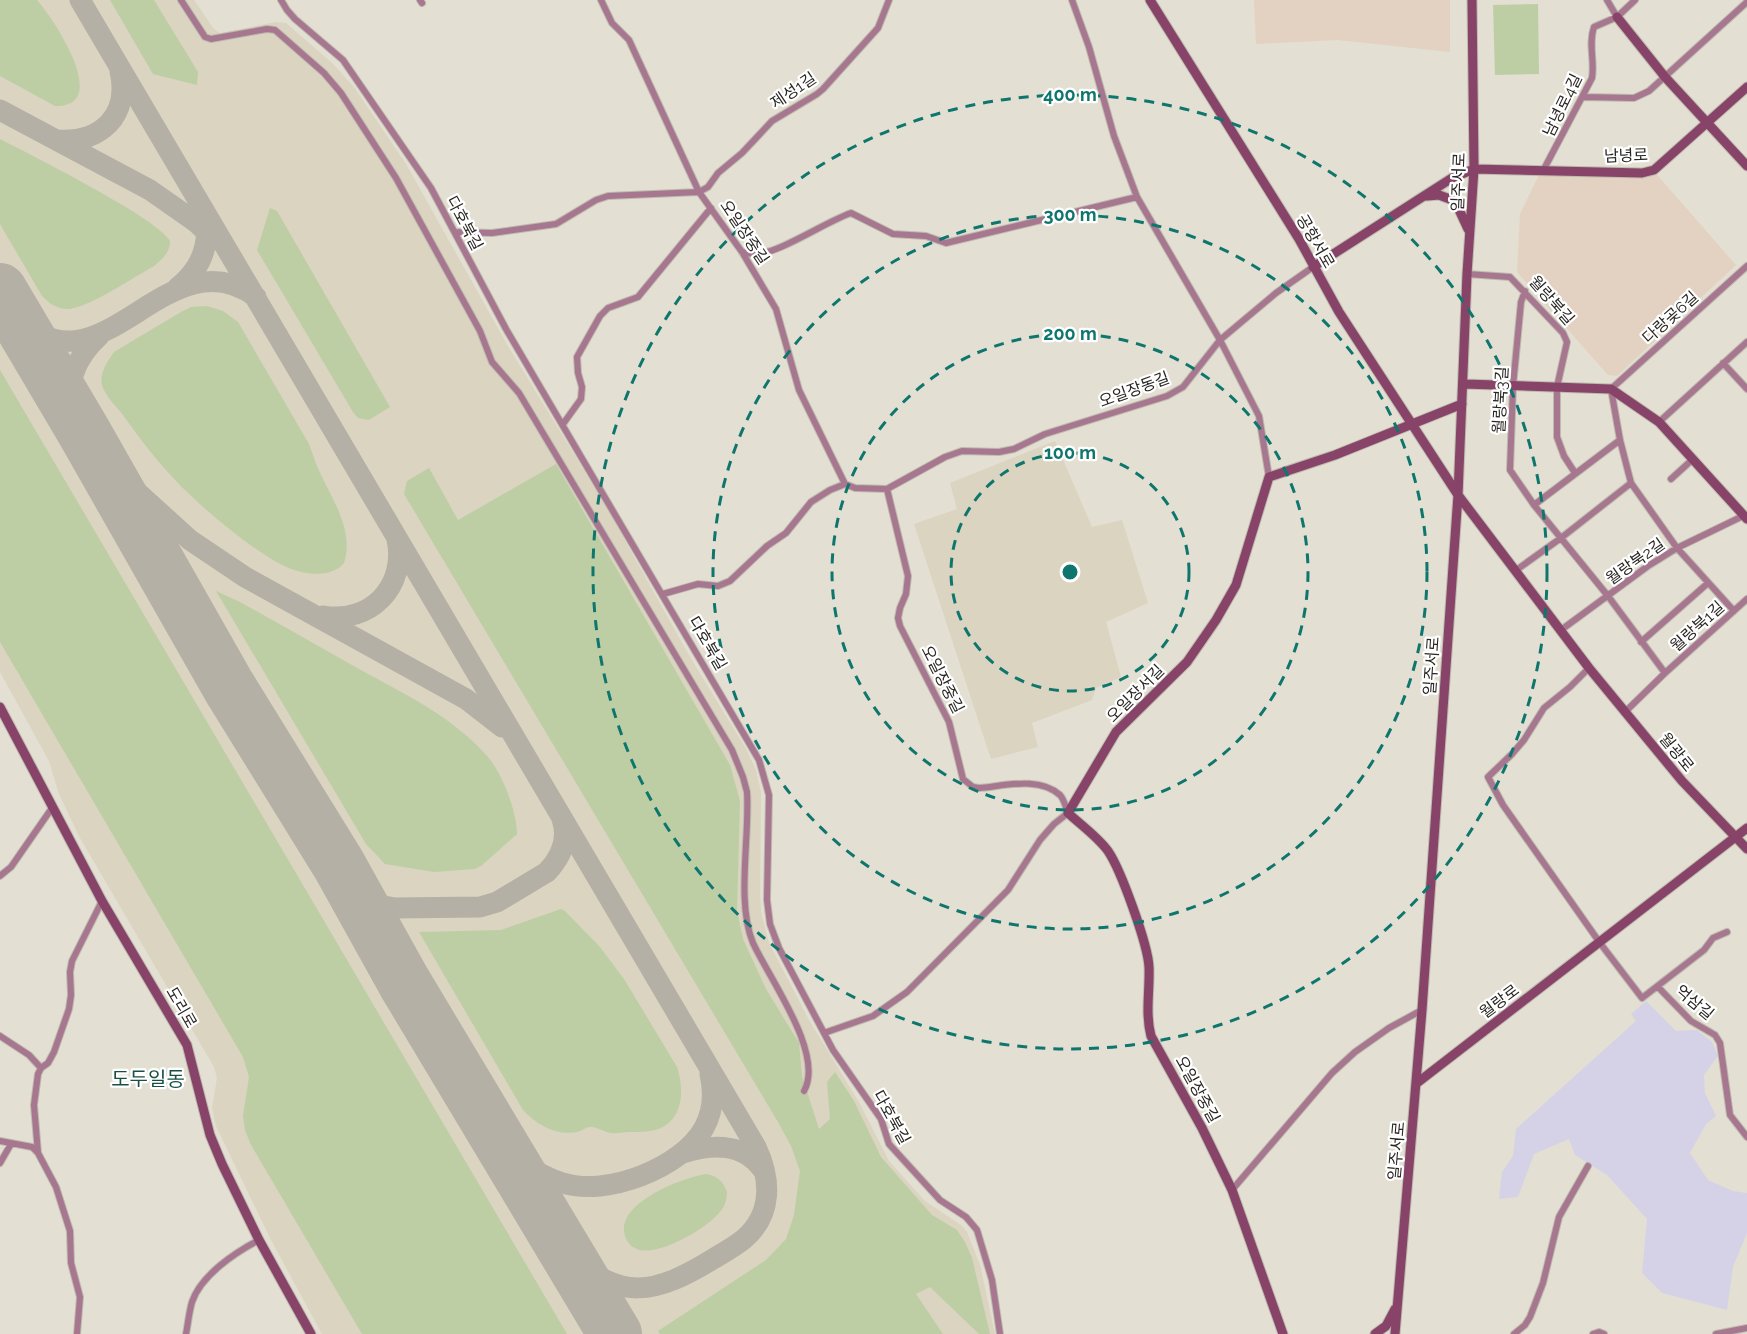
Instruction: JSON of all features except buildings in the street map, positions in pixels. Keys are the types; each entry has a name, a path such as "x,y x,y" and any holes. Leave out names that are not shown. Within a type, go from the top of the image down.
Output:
{"street":[{"path":"181,0 205,37 210,39 267,29 275,30 324,73 341,93 396,178 480,331 492,362 522,398 732,750 747,792 748,925 758,954 802,1037 808,1066 807,1085 804,1091"},
{"name":"다호북길","path":"283,0 295,19 337,54 352,71 431,188 506,329 759,760 770,795 767,900 770,924 779,948 833,1050 881,1119 889,1144 940,1200 966,1217 977,1230 992,1280 1000,1334"},
{"name":"오일장중길","path":"601,0 612,23 628,40 699,192 742,252 776,309 799,390 845,484"},
{"name":"제성1길","path":"699,192 708,187 718,172 742,153 772,121 823,89 878,28 889,0"},
{"path":"1072,0 1089,47 1114,136 1137,197 1220,340 1259,416 1269,477 1335,455 1462,404"},
{"name":"공항서로","path":"1150,0 1269,190 1339,312 1458,495"},
{"name":"일주서로","path":"1395,1334 1417,1083 1458,495 1467,274 1474,169 1472,0"},
{"path":"1607,0 1617,17 1665,77 1747,166"},
{"name":"남녕로4길","path":"1544,170 1592,78 1594,66 1591,36 1594,27 1617,17 1635,0"},
{"path":"1583,97 1634,98 1649,91 1747,2"},
{"name":"남녕로","path":"1474,169 1650,172 1660,166 1747,87"},
{"name":"오일장동길","path":"887,489 945,457 962,451 999,452 1014,449 1045,434 1167,396 1184,387 1220,340 1276,293 1452,178 1474,169"},
{"path":"455,232 492,234 556,224 596,200 608,196 699,192"},
{"path":"1424,196 1439,195 1455,201 1470,236"},
{"path":"742,252 758,254 777,248 837,218 852,213 893,234 926,236 946,243 1137,197"},
{"path":"563,424 581,399 582,387 577,357 600,316 608,308 638,297 711,207"},
{"name":"다랑곶6길","path":"1611,389 1747,266"},
{"name":"월랑북길","path":"1467,274 1510,278 1563,333 1567,342 1557,387 1557,437 1564,456 1575,473"},
{"name":"월랑북3길","path":"1525,291 1521,302 1510,470 1561,538"},
{"path":"1659,422 1747,342"},
{"path":"1723,363 1747,389"},
{"path":"1464,384 1611,389 1659,422 1746,516"},
{"path":"1515,571 1631,483 1620,440 1611,389"},
{"path":"1534,505 1620,440"},
{"path":"1671,479 1693,459"},
{"name":"오일장서길","path":"824,1033 873,1016 907,992 1008,890 1040,840 1068,813 1116,732 1187,662 1216,620 1236,585 1269,477"},
{"name":"월랑북2길","path":"1631,483 1677,548 1734,611"},
{"path":"663,594 698,584 718,586 730,581 767,546 786,533 811,502 830,490 845,484 855,488 887,489"},
{"name":"오일장중길","path":"887,489 908,576 906,594 898,618 900,626 949,722 963,779 973,787 979,788 1030,783 1061,796 1068,813 1106,849 1117,867 1144,943 1149,965 1148,1023 1151,1036 1202,1128 1232,1190 1282,1334"},
{"name":"월광로","path":"1458,495 1589,668 1682,782 1747,849"},
{"name":"월랑북2길","path":"1561,630 1648,566 1677,548 1746,516"},
{"name":"월랑북2길","path":"1561,538 1608,596"},
{"path":"1641,642 1708,583"},
{"name":"월랑북1길","path":"1608,596 1665,673"},
{"name":"월랑북1길","path":"1625,712 1747,599"},
{"path":"1589,668 1544,708 1518,747 1488,777 1503,805 1642,999 1704,950 1713,938 1727,932"},
{"name":"도리로","path":"0,707 102,901 187,1045 210,1135 222,1164 310,1334"},
{"path":"0,876 11,867 52,808"},
{"name":"월랑로","path":"1417,1083 1747,828"},
{"path":"38,1153 34,1105 41,1068 48,1063 60,1039 69,1009 72,961 102,901"},
{"name":"억삼길","path":"1658,987 1691,1021 1715,1035 1720,1043 1730,1115 1747,1137"},
{"path":"1232,1190 1332,1073 1355,1052 1389,1028 1422,1010"},
{"path":"0,1036 29,1055 41,1068"},
{"path":"0,1141 32,1147 38,1153 56,1187 70,1231 71,1263 80,1297 77,1334"},
{"path":"0,1163 11,1144"},
{"path":"1514,1334 1525,1325 1530,1317 1543,1283 1559,1217 1588,1166"},
{"path":"186,1334 192,1303 198,1290 226,1260 260,1240"},
{"path":"1375,1334 1386,1326 1392,1317 1398,1292"},
{"path":"1716,1334 1747,1328"},
{"path":"1593,1334 1599,1332 1604,1334"}],"shaded area":[{"path":"0,0 194,0 214,29 220,33 276,22 286,23 332,63 354,87 406,164 508,346 605,505 690,657 745,747 756,770 761,792 760,894 761,912 769,943 809,1020 860,1104 889,1161 925,1201 961,1225 967,1232 980,1265 995,1334 322,1334 271,1240 216,1126 212,1108 217,1078 214,1067 80,838 59,794 49,761 0,672"},
{"path":"1254,0 1450,0 1450,52 1338,40 1256,44"},
{"path":"1543,167 1652,169 1736,265 1617,376 1608,375 1517,272 1520,214"},
{"path":"1055,441 1092,527 1122,520 1148,603 1106,622 1121,677 1096,688 1092,700 1032,723 1038,747 991,759 914,524 957,509 950,483"},
{"path":"1646,1001 1676,1031 1697,1030 1712,1042 1718,1056 1704,1075 1705,1093 1716,1116 1706,1124 1690,1153 1708,1180 1733,1191 1747,1193 1747,1233 1733,1267 1727,1310 1662,1293 1642,1273 1647,1219 1607,1175 1575,1155 1569,1139 1534,1154 1518,1197 1499,1199 1502,1172 1513,1156 1516,1129 1636,1021 1631,1014"}],"green space":[{"path":"0,0 37,0 55,24 74,60 79,78 79,92 72,102 55,106 0,76"},
{"path":"110,0 154,0 198,72 197,85 153,74"},
{"path":"1538,4 1539,74 1495,75 1493,5"},
{"path":"0,139 92,187 143,218 170,241 165,255 154,266 85,304 66,309 50,303 42,296 0,224"},
{"path":"270,208 277,211 390,407 369,420 358,418 353,412 257,250"},
{"path":"207,306 223,311 238,322 309,444 345,529 344,563 333,571 318,574 289,568 230,530 170,474 103,389 101,381 103,372 114,352 191,307"},
{"path":"0,370 567,1334 362,1334 251,1145 243,1116 249,1077 243,1057 0,642"},
{"path":"556,464 730,765 740,801 737,911 743,939 766,989 799,1043 802,1076 819,1129 830,1119 827,1082 835,1072 854,1101 881,1157 932,1215 957,1230 965,1242 972,1258 990,1334 979,1334 930,1287 916,1294 943,1334 660,1334 658,1331 766,1260 786,1239 794,1215 800,1171 791,1146 778,1122 404,494 407,481 429,468 458,520"},
{"path":"216,591 240,602 416,701 462,732 488,757 498,773 512,804 517,834 475,869 434,872 385,864 366,844"},
{"path":"561,909 600,947 624,979 677,1067 681,1084 678,1109 669,1123 661,1128 645,1132 613,1133 589,1127 569,1133 554,1131 534,1120 523,1110 419,932 501,930"},
{"path":"706,1174 720,1180 727,1192 724,1206 719,1214 685,1238 658,1249 646,1251 630,1244 625,1236 625,1224 630,1213 640,1203 667,1187"}],"taxiway":[{"path":"80,0 761,1159 765,1171 766,1196 760,1219 744,1239 693,1271 656,1286 639,1288 622,1286 605,1280 568,1253"},
{"path":"57,140 87,137 109,124 121,101 120,71"},
{"path":"0,110 150,190 197,223 212,237"},
{"path":"177,288 197,267 201,259 206,241 206,222"},
{"path":"14,313 45,337 75,341 104,332 162,297 192,284 223,282 256,297"},
{"path":"78,419 73,407 71,384 78,363 100,335"},
{"path":"69,407 136,491 190,540 245,577 466,699 502,727"},
{"path":"323,616 340,617 356,614 370,608 381,599 390,587 396,572 399,556 397,539"},
{"path":"339,865 364,897 378,905 395,908 480,907 497,902 547,872 556,860 564,841 562,819"},
{"path":"492,1128 523,1162 552,1179 581,1186 600,1186 621,1182 661,1167 693,1142 704,1128 711,1109 710,1074"},
{"path":"683,1153 716,1147 737,1150 746,1154 763,1170"}],"runway":[{"path":"0,290 84,432 229,687 339,865 404,982 615,1334"}],"district":[{"name":"도두일동","path":"148,1079"}]}
